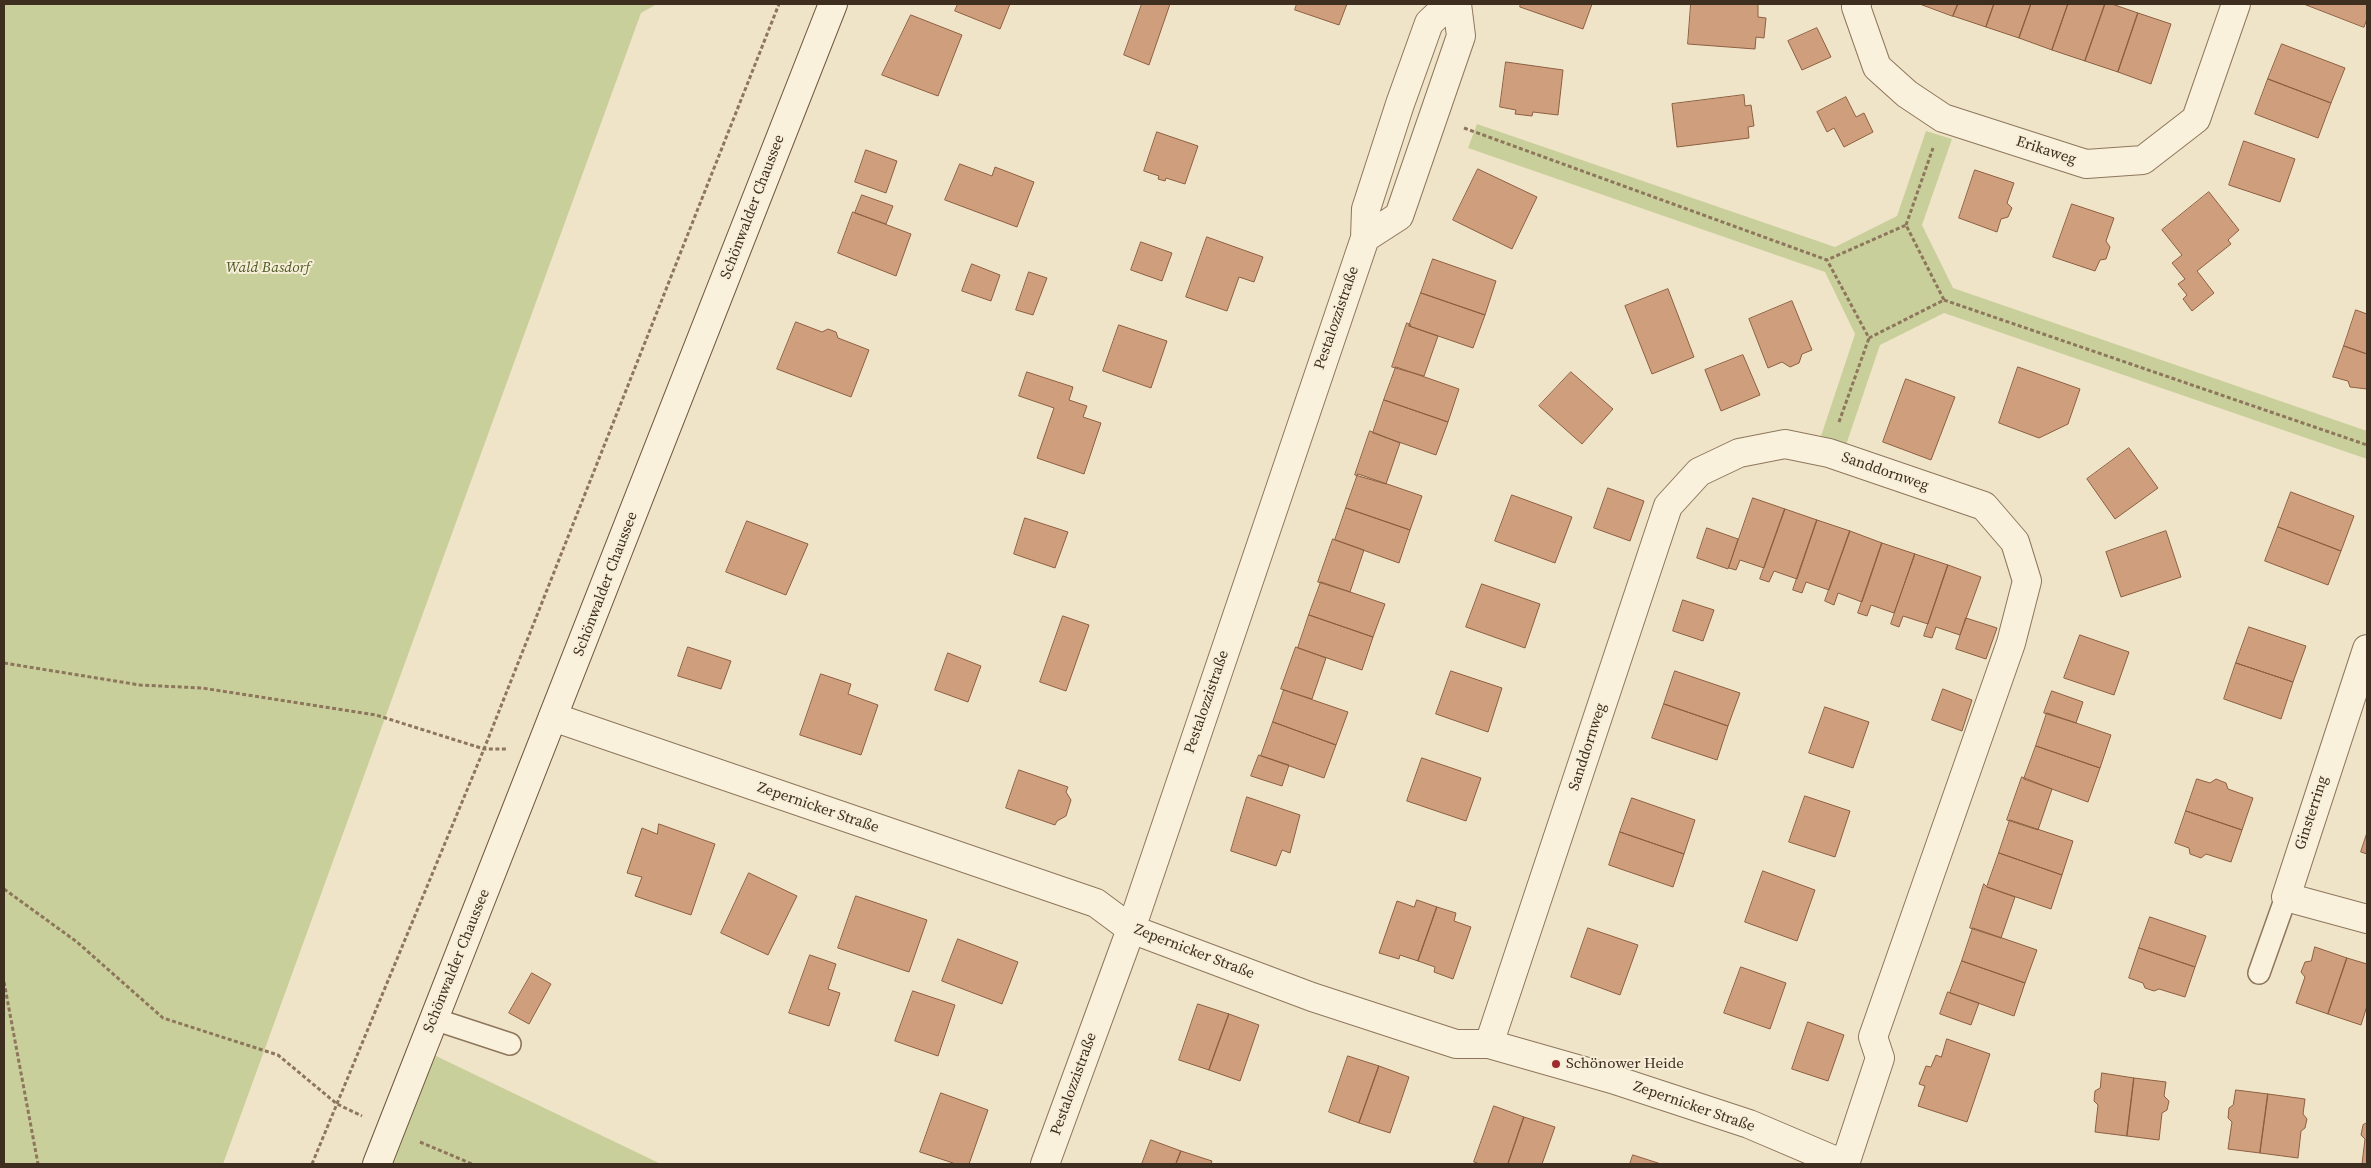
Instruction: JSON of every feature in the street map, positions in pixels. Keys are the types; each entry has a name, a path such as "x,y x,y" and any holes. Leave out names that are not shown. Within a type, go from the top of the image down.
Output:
{"street":[{"name":"Schönwalder Chaussee","path":"377,1164 833,4"},
{"name":"Pestalozzistraße","path":"1045,1164 1130,929 1365,238 1366,209 1400,104 1429,23 1448,4"},
{"path":"1365,238 1399,216 1461,36 1457,4"},
{"name":"Erikaweg","path":"1857,4 1856,7 1878,67 1907,94 1943,118 2086,164 2143,160 2196,119 2236,4"},
{"name":"Sanddornweg","path":"1489,1044 1668,506 1699,472 1739,453 1785,444 1829,453 1984,506 2015,542 2027,581 2011,643 1873,1037 1880,1058 1844,1164"},
{"name":"Ginsterring","path":"2286,897 2367,649"},
{"name":"Zepernicker Straße","path":"553,718 1096,903 1130,929 1312,998 1456,1044 1489,1044 1612,1079 1749,1124 1844,1164"},
{"path":"2286,897 2367,919"}],"lane":[{"path":"2259,973 2286,897"},
{"path":"434,1019 510,1044"}],"path":[{"path":"312,1164 484,749 779,4"},
{"path":"1432,117 1828,260 1869,338"},
{"path":"1943,118 1906,225 1944,300 2367,445"},
{"path":"1828,260 1906,225"},
{"path":"1829,453 1869,338 1944,300"},
{"path":"4,663 140,685 202,688 376,715 484,749"},
{"path":"4,890 77,942 163,1018 278,1055 336,1104 391,1130 472,1164"},
{"path":"4,982 38,1164"}],"green space":[{"name":"Wald Basdorf","path":"4,4 657,4 641,13 223,1164 4,1164"},
{"path":"1477,124 1835,247 1897,216 1926,131 1952,139 1922,225 1953,288 2367,431 2367,459 1944,313 1880,345 1846,445 1821,436 1855,334 1825,272 1468,148"},
{"path":"434,1055 661,1164 393,1164"}],"building":[{"path":"958,4 1010,4 1000,29 955,11"},
{"path":"1142,4 1170,4 1149,65 1124,55"},
{"path":"1297,4 1347,4 1339,25 1295,10"},
{"path":"1521,4 1592,4 1583,29 1520,7"},
{"path":"1691,4 1758,4 1758,17 1766,18 1764,38 1756,37 1755,49 1688,44"},
{"path":"1920,4 1958,4 1953,16"},
{"path":"1958,4 1994,4 1986,27 1953,16"},
{"path":"1994,4 2031,4 2019,38 1986,27"},
{"path":"2031,4 2068,4 2052,50 2019,38"},
{"path":"2068,4 2105,4 2085,61 2052,50"},
{"path":"2105,4 2112,4 2138,13 2118,72 2085,61"},
{"path":"2304,4 2367,4 2367,19 2364,27"},
{"path":"2138,13 2171,24 2151,84 2118,72"},
{"path":"911,15 962,35 938,96 882,75"},
{"path":"1817,28 1831,57 1802,70 1788,41"},
{"path":"2282,44 2345,68 2331,103 2268,79"},
{"path":"1506,62 1563,70 1558,115 1533,112 1532,116 1515,114 1516,110 1500,107"},
{"path":"2268,79 2331,103 2318,138 2255,114"},
{"path":"1744,95 1745,106 1751,105 1754,126 1748,127 1749,138 1677,147 1672,104"},
{"path":"1846,97 1856,117 1864,113 1873,132 1844,147 1834,128 1827,132 1817,112"},
{"path":"1157,132 1198,146 1185,184 1166,178 1165,181 1158,179 1159,176 1144,171"},
{"path":"2244,141 2295,159 2280,202 2229,185"},
{"path":"866,150 897,161 886,193 855,182"},
{"path":"960,164 992,176 995,167 1034,182 1017,227 945,200"},
{"path":"1478,169 1537,197 1512,249 1453,220"},
{"path":"1975,170 2014,183 2007,203 2012,208 2008,217 2001,219 1997,232 1959,218"},
{"path":"2209,192 2239,230 2228,240 2231,244 2197,271 2214,293 2192,311 2183,299 2187,295 2178,284 2185,279 2172,263 2182,255 2162,230"},
{"path":"862,195 893,206 886,224 855,213"},
{"path":"2072,204 2114,218 2106,241 2110,247 2106,259 2100,260 2095,271 2053,257"},
{"path":"853,212 911,234 896,276 838,253"},
{"path":"1207,237 1263,257 1254,282 1239,277 1227,311 1186,297"},
{"path":"1141,242 1172,253 1162,281 1131,270"},
{"path":"1433,259 1496,281 1485,315 1421,293"},
{"path":"972,264 1000,275 991,301 962,291"},
{"path":"1029,272 1047,278 1033,315 1016,310"},
{"path":"1668,289 1694,357 1652,374 1625,306"},
{"path":"1421,293 1485,315 1473,348 1409,326"},
{"path":"1792,301 1812,350 1802,354 1799,363 1790,367 1782,362 1768,368 1749,319"},
{"path":"2356,310 2367,314 2367,354 2344,346"},
{"path":"796,322 822,332 828,329 836,332 838,338 869,350 851,397 777,369"},
{"path":"1407,323 1411,325 1409,326 1438,336 1424,376 1392,367"},
{"path":"1119,325 1167,341 1151,388 1103,371"},
{"path":"2344,346 2367,354 2367,389 2350,387 2348,381 2333,377"},
{"path":"1743,355 1760,395 1721,411 1705,370"},
{"path":"1396,367 1459,389 1448,422 1384,400"},
{"path":"2018,367 2080,389 2068,424 2039,438 1999,423"},
{"path":"1027,372 1073,387 1069,400 1087,406 1083,417 1101,423 1084,474 1037,458 1054,408 1019,396"},
{"path":"1571,372 1613,409 1582,444 1539,406"},
{"path":"1906,379 1955,397 1931,460 1883,442"},
{"path":"1384,400 1448,422 1436,455 1373,433"},
{"path":"1370,431 1400,443 1386,484 1355,475"},
{"path":"2129,448 2158,488 2115,519 2087,479"},
{"path":"1358,474 1422,496 1410,530 1346,508"},
{"path":"1608,488 1644,501 1630,541 1594,528"},
{"path":"2291,492 2354,516 2341,551 2278,527"},
{"path":"1512,495 1572,517 1555,563 1495,541"},
{"path":"1753,498 1785,509 1764,568 1740,560 1736,570 1729,568"},
{"path":"1346,508 1410,530 1399,563 1335,540"},
{"path":"1785,509 1817,520 1797,579 1774,571 1769,582 1760,579"},
{"path":"1025,518 1068,532 1055,568 1014,554"},
{"path":"1817,520 1850,531 1829,590 1806,582 1802,593 1793,590"},
{"path":"747,521 808,544 786,595 726,572"},
{"path":"2278,527 2341,551 2328,585 2265,561"},
{"path":"1707,528 1738,539 1728,569 1697,558"},
{"path":"1850,531 1882,543 1862,602 1838,593 1834,605 1825,601"},
{"path":"2166,531 2181,577 2121,597 2106,552"},
{"path":"1333,539 1364,550 1350,592 1318,582"},
{"path":"1882,543 1915,554 1894,613 1871,605 1867,616 1858,613"},
{"path":"1915,554 1948,565 1928,624 1903,616 1899,627 1891,624"},
{"path":"1948,565 1981,577 1960,635 1936,627 1932,638 1924,636"},
{"path":"1321,582 1385,604 1373,637 1309,615"},
{"path":"1482,584 1540,604 1525,648 1466,627"},
{"path":"1683,600 1714,610 1703,641 1673,631"},
{"path":"1309,615 1373,637 1362,670 1298,648"},
{"path":"1063,616 1089,625 1066,691 1040,682"},
{"path":"1966,618 1997,628 1986,659 1956,649"},
{"path":"2249,627 2306,646 2293,682 2236,663"},
{"path":"2080,635 2129,652 2114,695 2064,678"},
{"path":"688,647 731,661 721,689 678,676"},
{"path":"1296,647 1326,658 1312,699 1281,689"},
{"path":"948,653 981,666 968,702 935,690"},
{"path":"2236,663 2293,682 2281,719 2224,699"},
{"path":"1451,671 1502,688 1488,732 1436,714"},
{"path":"1675,671 1740,693 1728,726 1664,704"},
{"path":"821,674 851,684 848,694 878,705 861,755 800,735"},
{"path":"1943,689 1972,700 1962,731 1932,720"},
{"path":"1284,690 1348,712 1336,745 1273,722"},
{"path":"2052,691 2083,702 2076,723 2044,713"},
{"path":"1664,704 1728,726 1717,760 1652,738"},
{"path":"1825,707 1869,722 1853,768 1809,753"},
{"path":"2047,713 2111,735 2100,768 2036,746"},
{"path":"1273,722 1336,745 1324,778 1261,756"},
{"path":"2036,746 2100,768 2088,802 2024,779"},
{"path":"1259,755 1289,765 1282,786 1251,776"},
{"path":"1422,758 1481,778 1466,821 1407,801"},
{"path":"1019,770 1068,787 1066,792 1071,800 1066,816 1057,821 1055,825 1006,808"},
{"path":"2022,777 2052,789 2038,830 2007,820"},
{"path":"2197,779 2210,783 2216,779 2226,783 2228,789 2253,798 2242,830 2186,811"},
{"path":"1805,796 1850,811 1835,857 1789,842"},
{"path":"1247,797 1300,815 1290,853 1282,850 1276,866 1231,851"},
{"path":"1632,798 1695,820 1684,854 1620,832"},
{"path":"2186,811 2242,830 2231,862 2206,854 2201,858 2190,854 2189,848 2175,843"},
{"path":"2010,820 2073,841 2062,875 1999,853"},
{"path":"659,824 715,844 691,915 635,896 642,877 627,873 642,828 657,834"},
{"path":"1620,832 1684,854 1673,887 1609,865"},
{"path":"2367,833 2367,854 2361,852"},
{"path":"1999,853 2062,875 2051,909 1987,887"},
{"path":"1763,871 1815,890 1797,941 1745,922"},
{"path":"749,873 797,896 768,955 721,933"},
{"path":"1984,884 1987,887 2015,897 2001,938 1970,928"},
{"path":"856,896 927,920 909,972 838,948"},
{"path":"1417,900 1437,907 1418,961 1400,955 1399,959 1379,953 1397,901 1414,907"},
{"path":"1437,907 1456,913 1454,921 1471,927 1453,979 1434,972 1435,967 1418,961"},
{"path":"2150,917 2206,936 2195,967 2139,948"},
{"path":"1588,928 1638,945 1620,995 1571,977"},
{"path":"1973,928 2037,950 2025,983 1962,961"},
{"path":"958,939 1018,962 1002,1004 942,981"},
{"path":"2315,947 2347,958 2328,1014 2296,1003 2305,977 2301,972 2305,962 2311,961"},
{"path":"2139,948 2195,967 2185,997 2159,989 2154,991 2145,988 2143,983 2129,978"},
{"path":"810,955 836,964 828,989 840,993 829,1026 789,1013"},
{"path":"2347,958 2367,964 2367,1006 2361,1025 2328,1014"},
{"path":"1962,961 2025,983 2014,1016 1950,993"},
{"path":"1741,967 1786,983 1770,1029 1724,1013"},
{"path":"532,973 551,984 529,1024 509,1013"},
{"path":"913,991 955,1005 938,1056 895,1041"},
{"path":"1948,992 1979,1003 1971,1025 1940,1014"},
{"path":"1198,1004 1229,1014 1209,1070 1179,1060"},
{"path":"1229,1014 1259,1025 1240,1081 1209,1070"},
{"path":"1808,1022 1844,1035 1828,1081 1792,1069"},
{"path":"1947,1039 1990,1054 1967,1122 1918,1106 1925,1086 1919,1084 1926,1066 1931,1067 1936,1055 1941,1057"},
{"path":"1348,1056 1379,1066 1359,1123 1329,1112"},
{"path":"1379,1066 1409,1077 1390,1133 1359,1123"},
{"path":"2102,1073 2134,1078 2127,1136 2095,1132 2098,1105 2094,1101 2095,1091 2100,1088"},
{"path":"2134,1078 2166,1082 2164,1096 2169,1101 2167,1110 2162,1113 2159,1140 2127,1136"},
{"path":"2236,1090 2268,1094 2260,1153 2228,1149 2232,1122 2228,1118 2229,1108 2233,1105"},
{"path":"941,1093 988,1110 969,1164 956,1164 920,1152"},
{"path":"2268,1094 2305,1099 2303,1114 2307,1119 2305,1128 2301,1131 2298,1158 2260,1153"},
{"path":"1494,1106 1524,1117 1508,1164 1480,1164 1474,1162"},
{"path":"1524,1117 1555,1127 1542,1164 1508,1164"},
{"path":"2367,1123 2367,1164 2362,1164 2365,1139 2361,1135 2363,1125"},
{"path":"1151,1140 1181,1151 1176,1164 1142,1164"},
{"path":"1181,1151 1212,1161 1211,1164 1176,1164"},
{"path":"1633,1155 1661,1164 1630,1164"}],"place":[{"name":"Schönower Heide","path":"1556,1064"}]}
